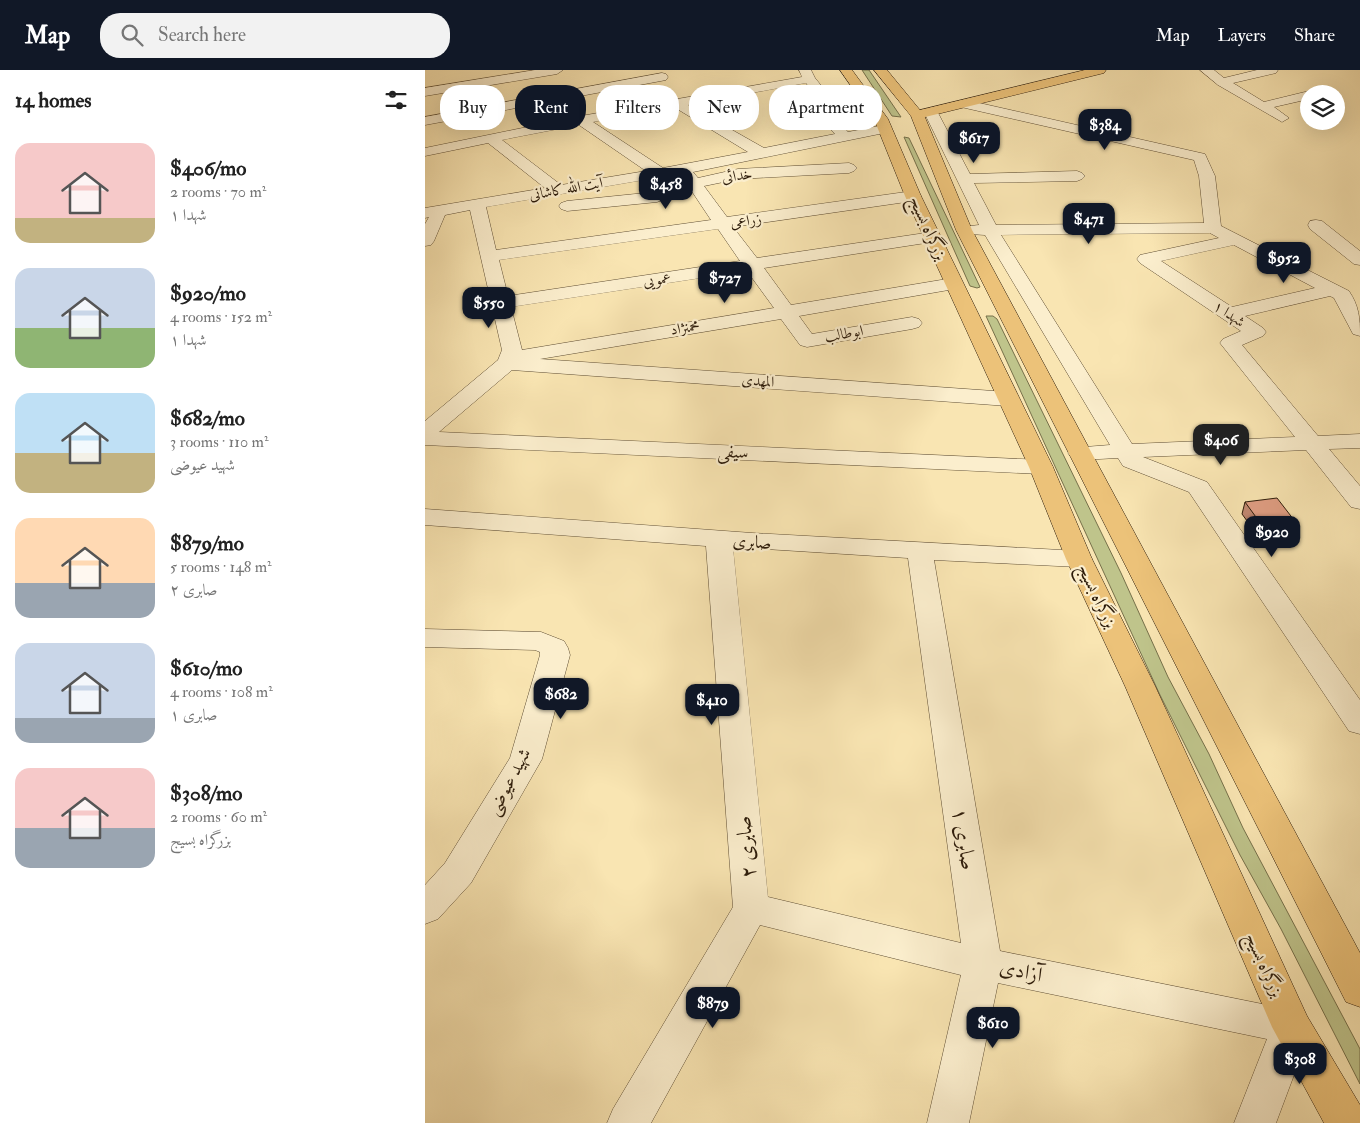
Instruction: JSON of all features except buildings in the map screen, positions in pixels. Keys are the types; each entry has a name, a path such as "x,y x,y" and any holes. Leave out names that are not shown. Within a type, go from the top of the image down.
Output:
{"main road":[{"name":"بزرگراه بسیج","path":"847,70 857,85"},
{"name":"بزرگراه بسیج","path":"880,70 924,114 964,230 1360,990"},
{"path":"924,114 1100,70"},
{"name":"بزرگراه بسیج","path":"882,126 958,294 1041,467 1079,559 1140,686 1292,1027 1347,1123"},
{"path":"958,294 1002,303"}],"street":[{"path":"425,92 557,70"},
{"path":"425,121 666,79 647,70"},
{"path":"1206,70 1222,82 1282,118"},
{"path":"1222,82 1272,70"},
{"path":"759,86 807,74 815,85"},
{"path":"1262,106 1300,97"},
{"path":"967,104 1200,157 1207,176 1213,228"},
{"path":"679,105 763,154"},
{"path":"924,114 965,179 990,230 1131,461 1198,487 1360,723"},
{"path":"586,123 660,173"},
{"path":"425,152 530,130"},
{"path":"839,130 845,136"},
{"name":"آیت الله کاشانی","path":"431,212 479,209 559,190 660,173 688,177 763,154 845,136 857,130"},
{"path":"490,138 559,190"},
{"name":"خدائی","path":"479,209 657,197 688,177 849,168"},
{"path":"965,179 1077,176"},
{"name":"ابوطالب","path":"688,177 807,340 912,323"},
{"name":"زراعی","path":"490,256 913,196"},
{"path":"479,209 512,350 507,363"},
{"path":"425,241 437,216 431,212"},
{"path":"1316,225 1360,260"},
{"path":"964,230 1213,228 1344,293 1355,324 1360,330"},
{"name":"عمویی","path":"500,303 932,237"},
{"name":"شهدا ۱","path":"1235,240 1146,260 1256,332 1230,344 1313,443"},
{"path":"1228,314 1344,293"},
{"name":"محمنژاد","path":"425,432 507,363 532,353 786,312 958,294"},
{"name":"المهدی","path":"507,363 1008,400"},
{"name":"سیفی","path":"425,438 1041,467"},
{"path":"1080,454 1360,441"},
{"path":"1313,443 1360,502"},
{"name":"صابری","path":"425,517 719,540 1079,559"},
{"name":"صابری ۲","path":"719,540 751,908"},
{"name":"صابری ۱","path":"920,552 983,964 949,1123"},
{"name":"شهید عیوضی","path":"425,909 458,873 526,759 555,654 554,648 541,641 427,642"},
{"path":"628,1123 751,908"},
{"name":"آزادی","path":"751,908 983,964 1292,1027"},
{"path":"1255,1123 1292,1027"}],"green space":[{"path":"862,70 869,70 879,85 872,85"},
{"path":"882,89 901,117 892,116 882,101"},
{"path":"904,137 909,138 980,287 970,286"},
{"path":"986,316 993,316 997,319 1121,573 1168,677 1209,754 1243,828 1360,1049 1360,1084 1281,929 1240,855 1160,695"}]}
